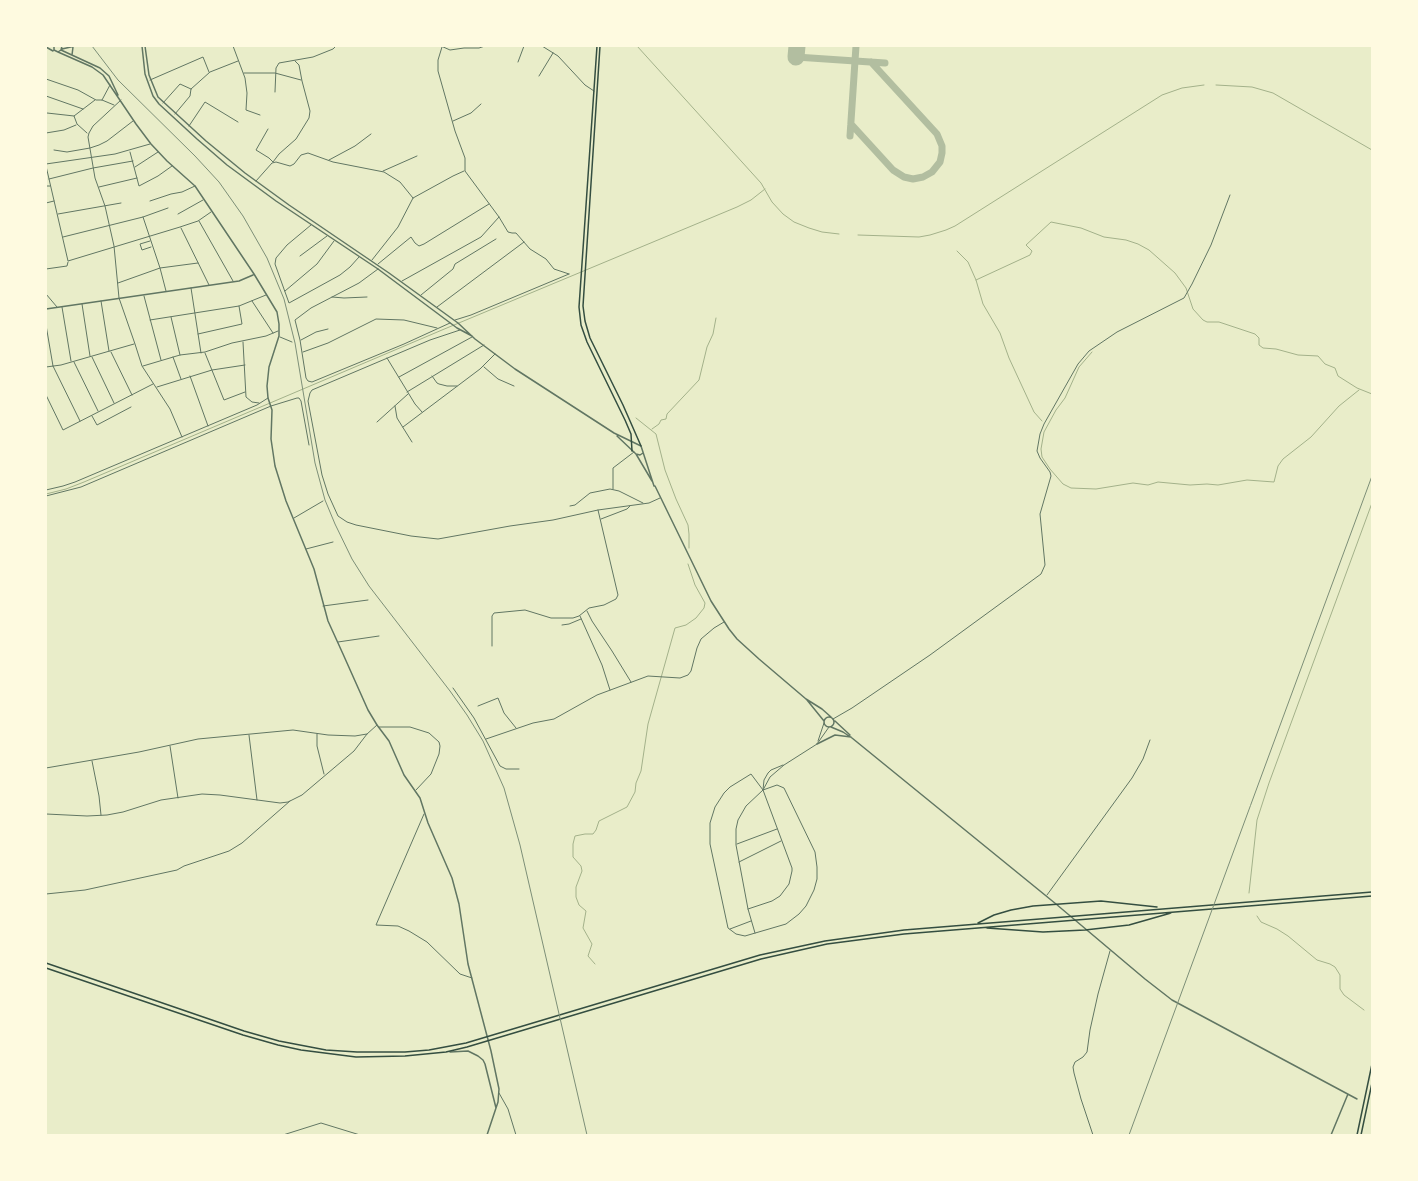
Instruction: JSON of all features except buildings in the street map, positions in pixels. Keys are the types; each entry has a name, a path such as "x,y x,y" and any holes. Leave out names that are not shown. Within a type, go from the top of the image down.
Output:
{"main road":[{"path":"597,46 579,307 581,325 587,342 625,420 632,441 633,451"},
{"path":"600,46 585,271 585,321 590,338 623,405 641,446"},
{"path":"46,963 244,1031 279,1041 326,1050 357,1052 405,1052 429,1050 466,1043 747,959 791,948 860,935 904,930 1372,891"},
{"path":"46,968 243,1035 301,1050 356,1057 405,1056 446,1052 475,1045 731,968 827,944 897,935 1081,919 1372,897"},
{"path":"976,924 994,915 1016,908 1056,904 1101,901 1166,908"},
{"path":"979,928 1047,932 1085,930 1129,925 1174,913"},
{"path":"1357,1135 1372,1064"},
{"path":"1361,1135 1372,1083"}],"street":[{"path":"54,46 56,52"},
{"path":"56,52 74,46"},
{"path":"72,55 74,46"},
{"path":"142,46 146,78 156,102 197,139 227,165 311,225 378,269 460,330 475,338"},
{"path":"145,46 150,80 156,94 163,103 220,154 454,320 495,354 546,390 614,433 641,446 654,486"},
{"path":"232,46 244,73 247,92 246,110 260,115"},
{"path":"275,92 275,73 276,66 279,63 313,57 333,49 336,46"},
{"path":"454,320 478,312 569,274 554,269 548,260 532,250 516,233 508,232 490,204 465,171 465,158 438,71 438,63 442,46 450,50 479,48 485,46"},
{"path":"518,62 524,46"},
{"path":"542,46 554,53 585,85 594,91"},
{"path":"46,47 95,68 103,75 151,144 172,166 195,186 254,274 277,312 279,336 268,371 267,386 268,399 272,412 271,439 273,455 283,492 316,574 323,606 329,624 364,702 389,741 404,775 421,800 454,885 459,904 466,955 491,1051 499,1092 508,1109 516,1135"},
{"path":"62,50 95,64 103,70 114,85 119,97"},
{"path":"539,76 554,53"},
{"path":"150,80 203,57 210,72"},
{"path":"256,181 283,150 296,139 310,118 310,111 299,64 295,60"},
{"path":"175,114 190,96 191,89 210,72 238,61"},
{"path":"244,73 275,73 302,81"},
{"path":"46,79 78,90 96,100 102,100 115,106"},
{"path":"163,103 180,84 191,89"},
{"path":"102,100 110,85"},
{"path":"46,96 83,109"},
{"path":"47,114 74,116 96,100"},
{"path":"88,134 93,126 121,100"},
{"path":"189,126 205,102 238,122"},
{"path":"453,121 471,114 481,104"},
{"path":"74,116 77,124 88,134 93,168 98,188 105,206 114,247 119,298 142,366 173,414 182,437"},
{"path":"54,150 67,152 90,148 107,141 134,120"},
{"path":"46,133 64,130 77,124"},
{"path":"268,129 256,150 273,162 290,166 306,153 329,160 382,171 391,175 400,182 413,198"},
{"path":"329,160 355,146 371,134"},
{"path":"46,269 67,266 68,261 46,165 130,151 151,144"},
{"path":"130,151 139,186 158,176 172,166"},
{"path":"134,167 158,152"},
{"path":"382,171 417,156"},
{"path":"49,179 93,168 132,161"},
{"path":"371,260 398,228 413,198 452,176 465,171"},
{"path":"98,188 137,177"},
{"path":"46,186 51,185"},
{"path":"150,201 182,192 195,186"},
{"path":"816,744 834,724 834,720 930,655 1041,574 1044,568 1044,563 1040,514 1051,476 1050,471 1040,458 1038,451 1040,434 1044,424 1078,364 1092,348 1117,332 1184,298 1214,239 1230,195"},
{"path":"178,214 204,199"},
{"path":"46,203 54,201"},
{"path":"57,214 121,203"},
{"path":"377,265 411,237 419,246 490,204"},
{"path":"62,237 143,217 168,208"},
{"path":"68,261 198,221 212,212"},
{"path":"143,217 160,268 166,292"},
{"path":"401,282 481,237 499,217"},
{"path":"198,221 234,282"},
{"path":"311,225 287,245 276,258 275,264 289,303 340,275 359,257"},
{"path":"180,227 209,285"},
{"path":"300,256 327,236"},
{"path":"420,296 454,269 455,264 496,240"},
{"path":"151,241 140,244 142,250 152,247"},
{"path":"285,292 317,264 335,241"},
{"path":"437,308 524,241"},
{"path":"118,283 160,268 198,263"},
{"path":"378,269 359,283 311,308 295,320 300,340 306,379 308,381 312,382 404,344 450,322"},
{"path":"46,309 234,282 254,274"},
{"path":"191,288 201,353"},
{"path":"46,294 56,307"},
{"path":"144,295 161,360"},
{"path":"150,320 238,306 266,295"},
{"path":"332,297 366,297"},
{"path":"252,300 273,333"},
{"path":"101,301 110,351 132,395"},
{"path":"82,304 91,357 115,404"},
{"path":"62,306 72,362 98,412"},
{"path":"198,334 242,324 238,306"},
{"path":"171,316 180,355"},
{"path":"302,353 328,343 376,319 404,320 437,328"},
{"path":"46,325 53,366 80,422"},
{"path":"300,340 316,332 328,329"},
{"path":"142,366 180,355 201,353 266,336 279,330"},
{"path":"460,330 437,337 387,358 312,390 309,394 308,399 312,427 322,475 336,513 340,517 356,525 411,536 438,539 496,528 553,520 598,510 644,504 661,498"},
{"path":"279,336 292,342"},
{"path":"398,377 472,337"},
{"path":"243,341 246,397 254,402 261,402"},
{"path":"46,366 72,362 135,344"},
{"path":"377,422 408,392 431,376 484,345"},
{"path":"205,352 224,400 246,392"},
{"path":"403,427 484,366 495,354"},
{"path":"173,357 181,379"},
{"path":"387,358 398,377 423,413"},
{"path":"156,387 212,370 245,364"},
{"path":"484,366 498,379 514,386"},
{"path":"190,376 208,426"},
{"path":"431,376 437,382 442,384 458,386"},
{"path":"46,395 63,430 153,384"},
{"path":"46,495 81,487 270,405 297,398 300,399 309,445"},
{"path":"46,490 75,482 268,399"},
{"path":"395,406 397,418 412,442"},
{"path":"92,415 97,425 132,407"},
{"path":"614,433 636,454 661,498 711,601 736,639 806,699 822,709 852,738"},
{"path":"613,490 614,467 633,451"},
{"path":"636,454 639,455 643,453"},
{"path":"570,506 575,506 590,492 613,490 644,504"},
{"path":"293,519 323,501"},
{"path":"600,519 627,510 630,506"},
{"path":"492,646 492,616 494,613 525,610 548,618 575,618 586,610 613,601 618,595 598,510"},
{"path":"306,549 333,542"},
{"path":"323,606 368,600"},
{"path":"586,610 631,682"},
{"path":"580,615 602,665 610,690"},
{"path":"562,625 570,624 582,619"},
{"path":"486,739 533,723 554,719 597,695 648,676 680,678 688,675 691,671 700,639 724,622"},
{"path":"338,642 379,636"},
{"path":"453,688 474,718 501,767 506,769 519,769"},
{"path":"478,706 498,698 504,713 516,729"},
{"path":"806,699 826,726 843,732 852,738 1056,904 1110,951 1172,1000 1357,1099"},
{"path":"816,744 826,718 831,717"},
{"path":"46,894 85,890 177,870 184,866 229,851 245,841 291,801 302,795 354,751 368,734 378,726 410,728 429,733 439,742 439,754 431,774 416,791"},
{"path":"46,768 198,739 293,730 328,736 368,734"},
{"path":"318,734 317,746 325,775"},
{"path":"248,735 257,800"},
{"path":"755,933 748,909 736,845 736,829 741,814 746,806 763,790 770,777 784,765 816,744 835,735 842,735 852,738"},
{"path":"1046,896 1132,778 1143,759 1150,740"},
{"path":"170,745 178,798"},
{"path":"92,760 101,815"},
{"path":"763,790 764,780 768,773 771,770 784,765"},
{"path":"748,909 775,900 782,894 788,886 792,868 763,790 751,774 730,787 724,794 717,804 711,819 709,831 710,844 729,929 733,933 741,936 748,936 782,926 799,914 808,903 817,875 815,852 784,788 777,785 763,790"},
{"path":"46,814 81,816 101,815 123,812 161,800 208,794 280,803 291,801"},
{"path":"425,812 376,925 398,926 409,931 427,942 460,974 472,978"},
{"path":"736,845 778,829"},
{"path":"739,862 782,841"},
{"path":"729,929 752,921"},
{"path":"1093,1135 1081,1099 1073,1067 1075,1062 1083,1057 1086,1052 1100,987 1110,951"},
{"path":"446,1052 466,1051 481,1058 485,1064 496,1108"},
{"path":"487,1135 496,1108 499,1092"},
{"path":"1331,1135 1348,1094"},
{"path":"283,1135 321,1123 360,1135"}],"waterway":[{"path":"637,46 761,183 772,202 783,214 794,222 809,228 822,232 839,234"},
{"path":"858,235 919,237 946,230 955,226 1162,95 1182,88 1204,85"},
{"path":"1216,85 1252,87 1273,93 1372,150"},
{"path":"46,494 66,489 84,482 737,207 751,200 765,189"},
{"path":"976,280 1030,255 1032,251 1026,245 1051,222 1081,228 1104,237 1126,240 1149,250 1175,273 1186,288 1193,309 1203,320 1207,322 1219,322 1255,334 1259,338 1259,345 1263,348 1276,349 1298,355 1318,356 1325,364 1335,368 1338,376 1357,388 1372,394"},
{"path":"957,251 968,262 976,280 983,304 1000,333 1009,358 1034,412 1042,421"},
{"path":"652,429 659,424 661,420 666,419 667,414 699,380 707,347 713,334 716,318"},
{"path":"1092,352 1079,367 1065,398 1056,410 1044,432 1041,449 1042,457 1050,469 1063,484 1071,488 1096,489 1133,483 1148,485 1158,482 1190,485 1218,485 1247,480 1274,482 1278,466 1283,459 1311,437 1339,406 1359,390"},
{"path":"636,418 656,434 665,470 688,525 689,548"},
{"path":"1249,893 1257,820 1269,783 1372,503"},
{"path":"595,964 588,956 592,944 583,928 586,911 579,905 576,897 576,887 582,871 581,866 573,857 573,844 575,836 593,834 599,821 627,807 635,792 636,783 641,771 648,724 675,628 686,625 696,618 704,608 705,603 695,585 688,564"},
{"path":"1257,916 1261,922 1288,936 1317,960 1335,967 1340,975 1340,989 1344,995 1364,1010"}],"taxiway":[{"path":"850,136 856,46"},
{"path":"796,57 885,63"},
{"path":"851,124 893,170 904,177 913,179 923,177 932,172 940,162 942,146 937,134 871,62"}],"runway":[{"path":"796,57 797,46"}],"railway":[{"path":"92,46 118,80 195,156 219,182 243,216 267,258 284,299 295,343 315,463 325,500 335,524 352,559 369,586 467,715 483,741 504,788 520,845 587,1135"},
{"path":"1129,1135 1372,476"}]}
